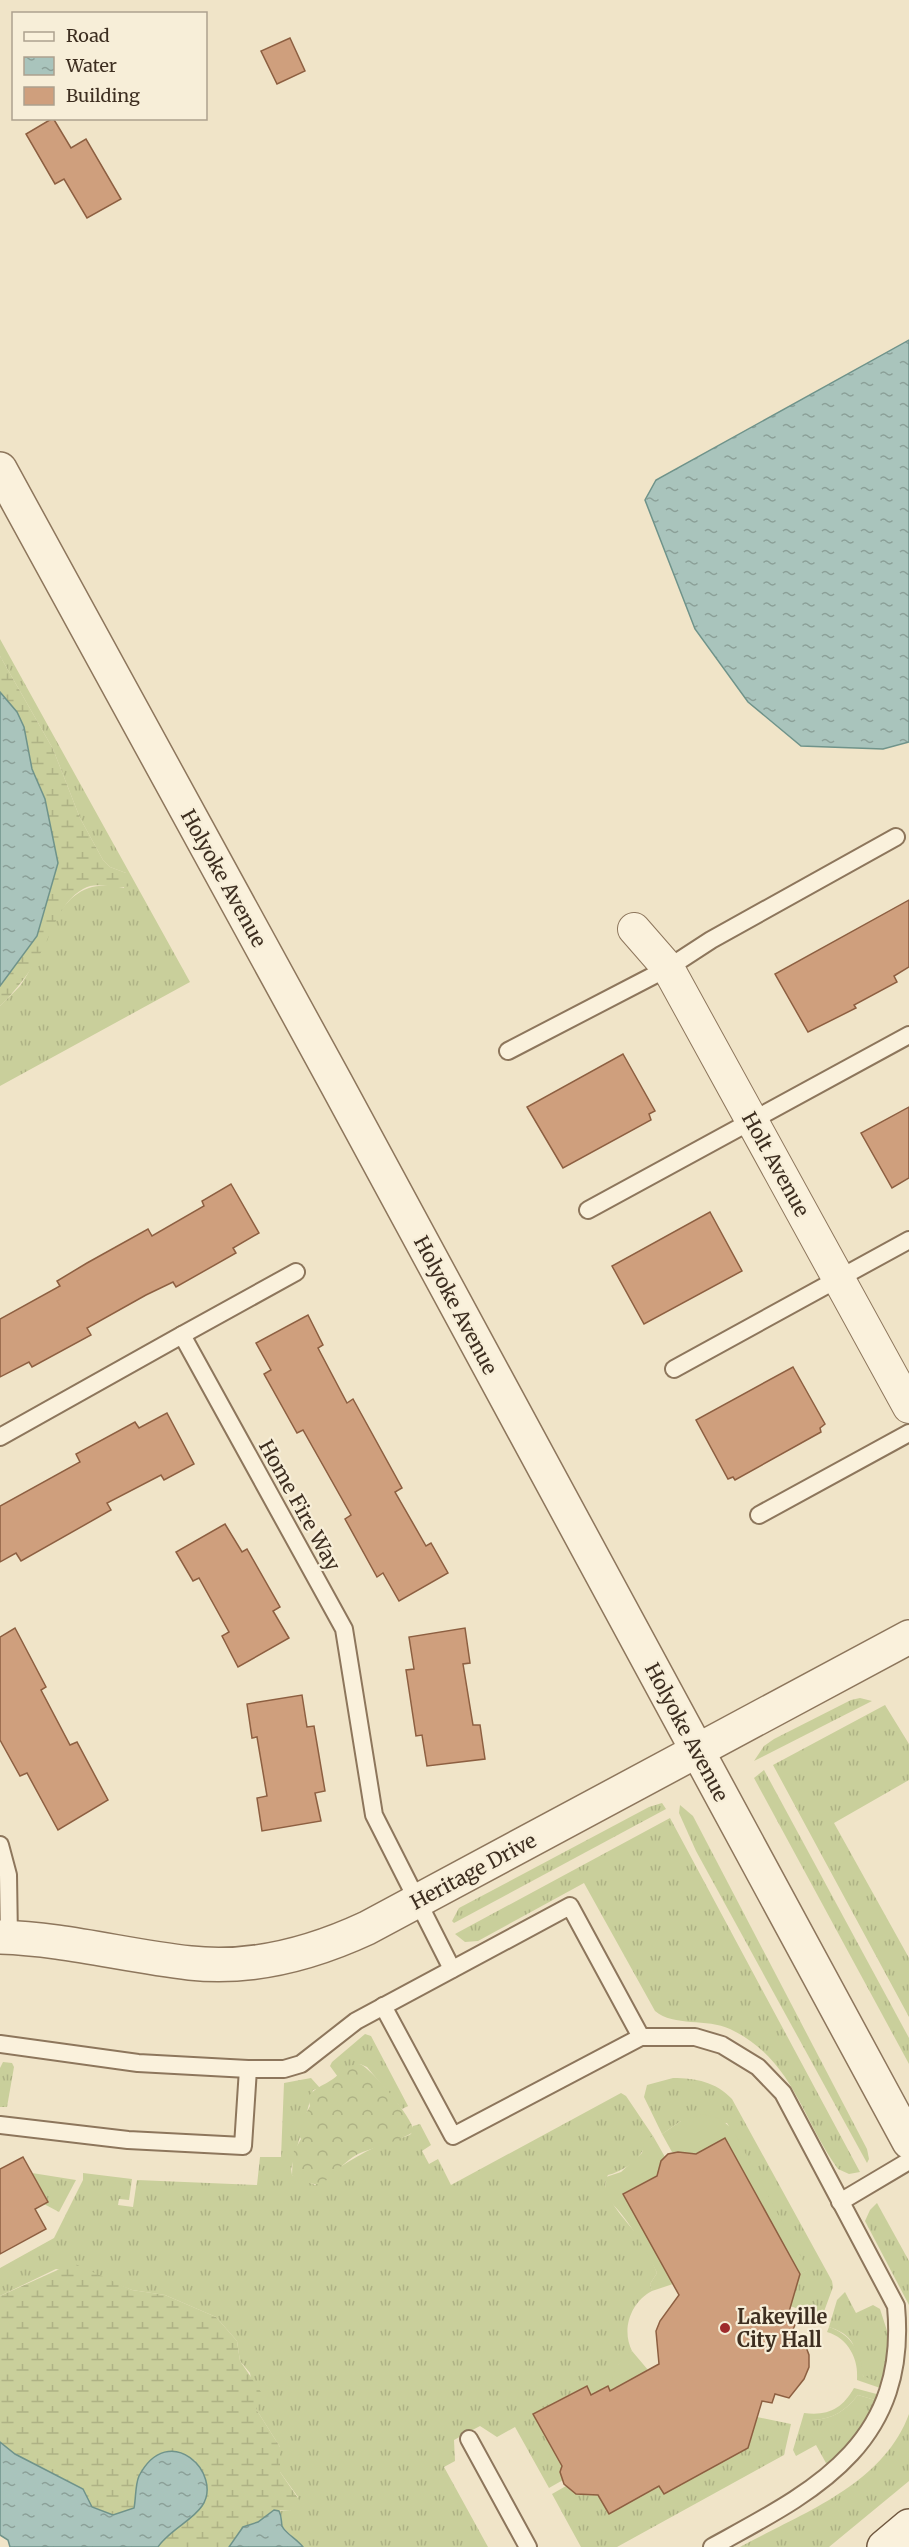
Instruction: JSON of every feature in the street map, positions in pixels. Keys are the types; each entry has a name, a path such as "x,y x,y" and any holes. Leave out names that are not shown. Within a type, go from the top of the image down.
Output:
{"street":[{"name":"Holyoke Avenue","path":"4,486 697,1750 909,2142"},
{"name":"Holt Avenue","path":"634,929 668,968 909,1407"},
{"name":"Heritage Drive","path":"5,1937 100,1947 190,1963 265,1961 291,1956 343,1939 909,1637"},
{"path":"884,2547 909,2526"}],"lane":[{"path":"508,1051 668,968 711,940 896,837"},
{"path":"588,1210 909,1035"},
{"path":"674,1370 909,1240"},
{"path":"0,1437 296,1272"},
{"name":"Home Fire Way","path":"183,1335 344,1629 374,1815 452,1969"},
{"path":"759,1515 909,1433"},
{"path":"0,1845 8,1875 5,1937"},
{"path":"0,2044 138,2063 284,2069 301,2064 356,2021 570,1906 641,2037"},
{"path":"383,2006 453,2136 641,2037 675,2036 710,2040 735,2051 758,2067 783,2093 882,2278 904,2330 906,2374 902,2395 879,2441 842,2476 712,2547"},
{"path":"0,2125 128,2139 243,2146 248,2069"},
{"path":"840,2202 909,2161"},
{"path":"469,2439 528,2547"}],"green space":[{"path":"0,639 190,982 0,1086 0,1006 20,986 48,932 69,901 83,890 101,886 124,888 126,873 110,867 103,860 80,818 53,749 0,656"},
{"path":"0,656 53,749 80,818 103,860 110,867 126,873 129,886 89,886 75,895 57,918 31,968 0,1006 0,986 37,936 58,863 45,799 32,769 17,712 0,692"},
{"path":"860,1698 872,1701 754,1761 764,1746 774,1739 851,1700"},
{"path":"885,1705 909,1744 909,1780 834,1823 909,1958 909,2017 773,1765"},
{"path":"764,1770 909,2038 909,2064 754,1778"},
{"path":"662,1803 666,1809 454,1923 452,1921 459,1908 649,1807"},
{"path":"680,1805 693,1816 867,2149 869,2159 867,2163 696,1851 679,1813"},
{"path":"670,1818 860,2172 849,2174 838,2169 782,2073 768,2056 751,2042 721,2026 672,2019 655,2011 584,1883 478,1941 465,1942 455,1934"},
{"path":"365,2034 371,2036 408,2106 402,2109 367,2067 360,2064 338,2077 330,2066"},
{"path":"3,2062 12,2063 14,2067 7,2107 0,2107 0,2068"},
{"path":"360,2064 374,2075 391,2094 414,2131 397,2140 358,2154 321,2184 298,2179 292,2175 293,2153 301,2139 299,2126 310,2106 308,2097 336,2077 343,2067"},
{"path":"311,2078 320,2088 313,2090 291,2169 292,2175 315,2185 366,2152 411,2134 413,2126 420,2124 431,2145 422,2151 429,2164 438,2159 451,2185 621,2093 626,2096 653,2136 635,2161 622,2170 608,2175 606,2183 611,2201 645,2246 657,2273 650,2284 652,2291 638,2302 630,2317 628,2334 632,2351 619,2364 612,2385 591,2395 586,2386 533,2414 562,2466 560,2472 563,2480 549,2488 515,2427 497,2437 480,2426 454,2440 455,2461 444,2467 488,2547 303,2547 282,2526 279,2511 290,2511 298,2497 280,2472 280,2447 256,2409 250,2373 240,2361 237,2341 216,2317 165,2295 132,2290 106,2280 56,2269 0,2296 0,2268 54,2238 83,2180 83,2173 132,2179 129,2200 119,2199 118,2205 133,2207 137,2180 257,2185 260,2157 281,2157 284,2083"},
{"path":"673,2078 705,2082 726,2093 732,2099 832,2281 833,2287 822,2317 790,2306 800,2274 807,2270 727,2123 681,2121 662,2134 644,2097 647,2085"},
{"path":"703,2114 721,2119 733,2130 808,2270 800,2274 682,2153 672,2152 662,2134 681,2121"},
{"path":"653,2136 665,2157 661,2161 663,2173 623,2194 673,2284 652,2291 650,2284 657,2273 627,2222 606,2199 606,2177 621,2172 642,2153 644,2143"},
{"path":"32,2173 76,2180 59,2212 44,2204 48,2201"},
{"path":"877,2203 909,2261 909,2305 865,2221 870,2210"},
{"path":"73,2263 132,2290 165,2295 216,2317 237,2341 240,2361 261,2392 256,2409 280,2447 280,2472 302,2504 290,2511 274,2510 258,2522 243,2527 229,2547 158,2547 196,2510 202,2501 205,2491 203,2477 195,2460 137,2495 134,2509 113,2515 92,2507 83,2489 15,2454 0,2442 0,2296"},
{"path":"845,2292 856,2313 873,2305 880,2309 889,2337 887,2385 866,2379 858,2365 853,2344 841,2332 829,2327 837,2300"},
{"path":"829,2327 843,2334 854,2346 858,2352 863,2376 887,2385 886,2390 857,2380 856,2364 851,2350 841,2339 827,2332"},
{"path":"632,2351 648,2370 610,2391 608,2386 612,2384 615,2370"},
{"path":"854,2388 884,2396 882,2402 858,2395 834,2415 827,2418 802,2420 804,2413 813,2414 834,2410"},
{"path":"858,2395 882,2402 833,2462 826,2463 816,2445 796,2456 793,2450 802,2420 827,2418 834,2415"},
{"path":"909,2414 909,2481 829,2547 740,2547 814,2509 860,2478 880,2460 897,2439"},
{"path":"757,2417 791,2424 784,2455 617,2547 581,2547 552,2494 566,2486 580,2494 596,2491 609,2514"}],"water":[{"path":"909,340 909,742 883,749 801,746 748,702 695,629 645,500 656,480"},
{"path":"0,692 17,712 24,727 32,769 45,799 58,863 37,936 0,986"},
{"path":"0,2442 15,2454 83,2489 92,2507 113,2515 134,2508 139,2476 151,2460 165,2452 178,2452 190,2458 200,2467 206,2480 207,2493 198,2511 158,2547 10,2547 8,2540 0,2535"},
{"path":"274,2510 279,2511 284,2529 303,2547 229,2547 243,2527 258,2522"}],"building":[{"path":"290,38 305,71 277,84 261,51"},
{"path":"50,120 54,120 71,148 86,139 121,199 87,218 64,179 55,184 26,134"},
{"path":"909,900 909,967 894,976 897,982 854,1005 856,1008 808,1032 775,974"},
{"path":"623,1054 655,1111 649,1114 651,1120 563,1168 527,1107"},
{"path":"909,1107 909,1178 892,1188 861,1133"},
{"path":"231,1184 259,1233 233,1248 236,1253 176,1287 173,1282 146,1295 87,1328 91,1335 32,1367 29,1362 0,1377 0,1319 60,1286 57,1281 148,1229 152,1236 204,1206 202,1201"},
{"path":"710,1212 742,1271 644,1324 612,1266"},
{"path":"308,1315 323,1345 318,1348 347,1403 353,1399 402,1488 395,1492 426,1546 431,1543 448,1573 399,1601 383,1573 377,1577 345,1519 351,1515 303,1430 297,1433 264,1374 271,1370 256,1343"},
{"path":"793,1367 825,1424 820,1428 821,1432 735,1480 733,1477 728,1479 696,1420"},
{"path":"167,1413 194,1464 164,1480 161,1475 107,1503 111,1510 21,1561 16,1553 0,1562 0,1506 80,1462 76,1454 135,1422 139,1428"},
{"path":"225,1524 242,1552 247,1549 280,1607 273,1611 289,1638 238,1667 222,1636 229,1632 199,1578 193,1581 176,1552"},
{"path":"15,1628 46,1687 41,1690 70,1745 77,1742 108,1800 58,1830 27,1773 20,1776 0,1740 0,1637"},
{"path":"465,1628 470,1663 463,1664 473,1725 480,1725 485,1759 427,1766 422,1735 416,1736 406,1670 414,1669 409,1637"},
{"path":"302,1695 307,1727 314,1726 325,1791 315,1793 321,1821 262,1831 257,1798 267,1796 257,1737 252,1738 247,1704"},
{"name":"Lakeville City Hall","path":"725,2138 800,2274 786,2322 795,2325 791,2334 803,2339 809,2355 809,2367 804,2379 789,2398 775,2394 772,2403 762,2401 748,2448 664,2494 659,2486 609,2514 598,2495 576,2494 564,2484 560,2472 562,2466 533,2414 587,2386 591,2395 608,2386 610,2391 659,2364 656,2331 660,2321 679,2295 623,2194 657,2176 661,2161 668,2154 678,2152 696,2154"},
{"path":"23,2157 48,2202 35,2209 46,2229 0,2254 0,2169"}],"place":[{"name":"Lakeville City Hall","path":"725,2328"}]}
